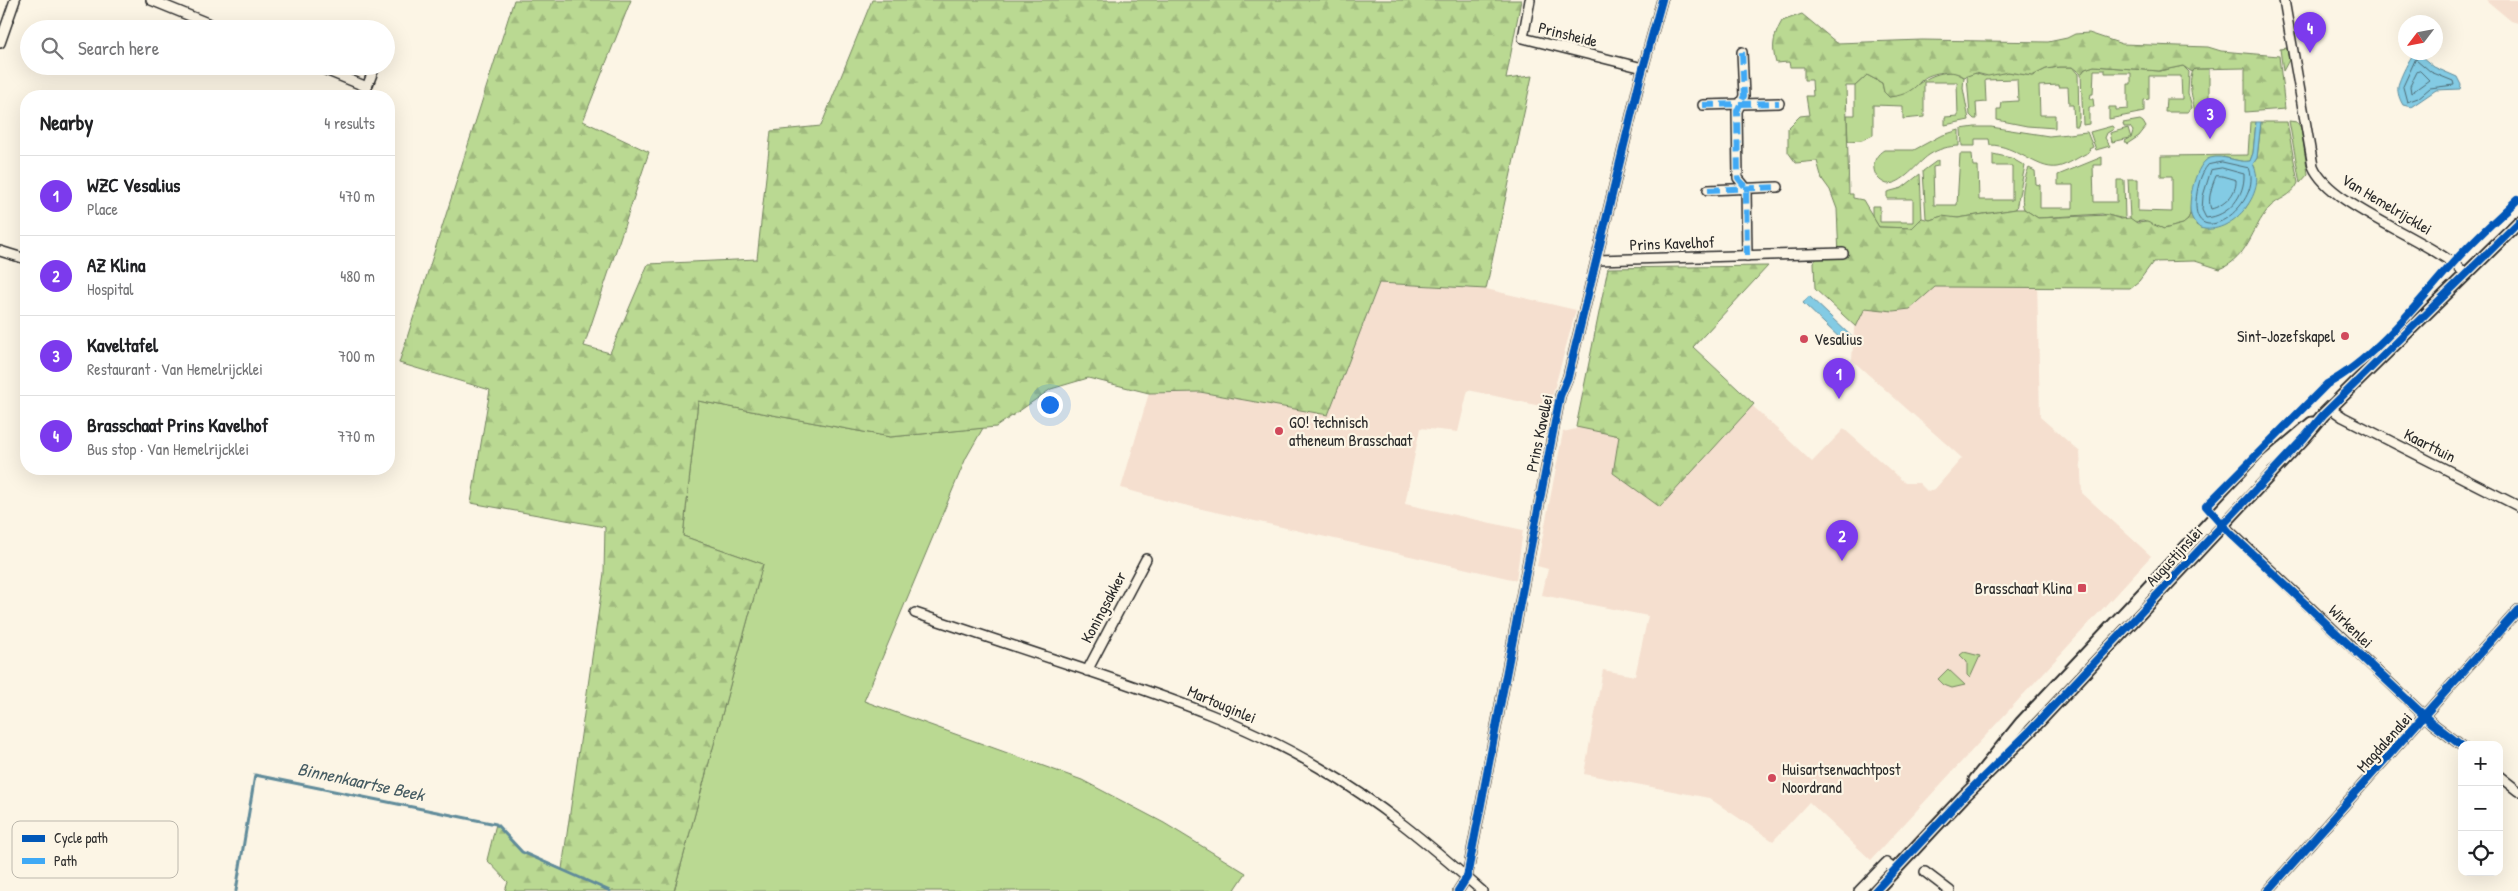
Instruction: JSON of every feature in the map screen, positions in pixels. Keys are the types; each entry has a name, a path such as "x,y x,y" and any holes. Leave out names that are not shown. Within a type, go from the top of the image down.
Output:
{"street":[{"path":"0,43 15,0"},
{"path":"151,0 200,20"},
{"name":"Prinsheide","path":"1530,0 1523,38 1643,68"},
{"name":"Prins Kavellei","path":"1467,878 1560,396 1568,377 1643,68 1662,0"},
{"name":"Van Hemelrijcklei","path":"2284,0 2313,166 2318,177 2354,204 2444,255 2466,274"},
{"path":"1742,52 1744,96 1737,111 1738,178 1746,188 1747,256"},
{"path":"338,75 367,87"},
{"path":"366,90 372,75"},
{"path":"1703,105 1779,103"},
{"path":"1708,190 1778,187"},
{"name":"Augustijnslei","path":"1859,891 1891,867 2030,731 2304,438 2327,411 2518,223"},
{"path":"0,252 20,257"},
{"name":"Prins Kavelhof","path":"1597,260 1842,253"},
{"name":"Augustijnslei","path":"1963,797 1988,761 2021,723 2265,463 2300,431 2327,411"},
{"name":"Kaarttuin","path":"2327,411 2343,417 2518,506"},
{"name":"Wirkenlei","path":"2222,524 2426,716 2458,743"},
{"name":"Koningsakker","path":"1087,671 1146,559"},
{"name":"Magdalenalei","path":"2268,891 2426,716 2518,610"},
{"name":"Martouginlei","path":"915,613 1211,714 1267,739 1320,768 1412,831 1482,891"},
{"path":"2503,779 2518,791"},
{"name":"Augustijnslei","path":"1875,891 1891,867"},
{"path":"1924,872 1950,891"},
{"path":"1458,891 1467,878"}],"shaded area":[{"path":"2486,0 2518,0 2518,23 2511,21"},
{"path":"1608,269 1812,462 1844,429 1905,483 1919,483 1928,492 1935,489 1962,458 1852,360 1857,285 2037,279 2040,417 2080,452 2082,493 2151,556 1871,860 1809,802 1773,841 1709,798 1584,774 1603,670 1635,676 1648,616 1542,595 1548,569 1537,566 1563,432 1576,429"},
{"name":"GO! technisch atheneum Brasschaat","path":"1379,283 1486,289 1576,310 1549,408 1468,390 1458,432 1420,428 1405,504 1523,530 1516,580 1171,502 1121,488 1149,393 1200,392 1328,414"}],"green space":[{"path":"514,0 631,0 583,121 649,152 584,346 610,353 648,264 757,259 771,131 821,126 872,0 1521,0 1506,79 1532,76 1486,289 1379,283 1328,415 1200,392 1149,393 1088,378 1051,389 996,427 890,437 698,401 683,536 763,564 674,891 505,891 508,882 487,860 496,824 522,852 562,869 604,573 605,527 471,503 490,390 399,363"},
{"path":"1802,14 1837,43 1922,40 2048,42 2067,38 2075,34 2089,33 2122,44 2208,47 2221,51 2279,56 2285,109 2245,112 2245,68 2195,69 2192,72 2183,66 2159,71 2094,66 2085,69 2081,74 2072,67 2059,67 2046,69 2032,76 2008,72 1988,76 1976,73 1964,77 1960,74 1945,72 1926,77 1908,92 1889,97 1884,92 1882,83 1867,75 1855,86 1846,86 1849,194 1853,194 1853,198 1863,200 1879,227 1912,228 1922,218 1930,220 1942,216 1958,218 2016,209 2024,209 2038,218 2108,215 2121,219 2130,218 2137,223 2147,222 2164,229 2183,224 2188,220 2190,214 2197,226 2245,209 2253,189 2255,168 2253,164 2257,158 2261,122 2287,122 2298,183 2289,194 2269,208 2237,258 2220,269 2195,261 2153,262 2139,281 2130,288 1935,287 1910,309 1893,311 1865,308 1856,327 1815,289 1814,262 1817,258 1839,257 1837,209 1830,190 1822,179 1817,161 1796,163 1788,152 1788,128 1800,116 1809,115 1806,96 1813,96 1812,80 1804,80 1804,67 1790,67 1789,62 1776,63 1774,57 1775,36 1782,21"},
{"path":"2287,48 2289,60 2283,71 2280,49"},
{"path":"2094,66 2159,71 2183,66 2189,72 2188,93 2192,108 2187,112 2165,112 2166,99 2182,99 2181,76 2149,76 2149,99 2144,100 2144,112 2109,119 2109,107 2116,107 2116,110 2128,109 2128,84 2131,84 2131,73 2105,73 2105,70 2094,70 2093,94 2091,94 2090,99 2093,99 2094,107 2089,107 2089,124 2083,125 2081,74 2085,69"},
{"path":"2072,67 2078,74 2079,118 2077,126 2074,126 2073,105 2069,105 2068,87 2059,87 2059,85 2039,86 2040,115 2055,115 2055,128 2027,126 1997,120 1997,109 2001,109 2002,102 2018,101 2017,79 1985,80 1986,102 1976,103 1977,119 1970,115 1967,76 1974,73 1984,76 2008,72 2032,76 2046,69"},
{"path":"2195,69 2209,69 2209,112 2195,112 2191,78"},
{"path":"1954,72 1964,77 1963,88 1969,120 1945,125 1945,117 1958,116 1957,82 1924,82 1924,117 1903,119 1903,106 1873,105 1873,135 1862,140 1848,141 1847,115 1855,115 1855,86 1867,75 1882,83 1884,92 1889,97 1899,95 1934,75"},
{"path":"2140,120 2146,127 2139,136 2127,144 2125,141 2130,138 2112,142 2110,133 2128,128 2131,138 2133,131 2130,127 2124,127 2123,123"},
{"path":"2289,121 2297,122 2301,128 2308,174 2300,183"},
{"path":"2250,122 2256,122 2253,153 2250,161 2244,162 2223,157 2191,195 2190,214 2188,220 2183,224 2164,229 2143,221 2134,222 2130,218 2128,179 2138,179 2138,211 2172,212 2172,176 2161,176 2161,156 2248,155"},
{"path":"2112,126 2114,129 2107,133 2105,138 2110,146 2096,150 2090,132"},
{"path":"1991,127 2049,136 2087,132 2093,147 2089,149 2090,152 2066,164 2049,167 2009,149 1990,145 1989,139 1975,139 1975,146 1962,146 1961,129"},
{"path":"1959,130 1959,146 1944,148 1932,153 1899,181 1887,184 1877,177 1874,163 1879,154 1884,150 1914,150 1940,136"},
{"path":"1960,154 1972,154 1973,166 1978,166 1979,200 2012,200 2012,166 1993,166 1993,154 2011,158 2025,166 2016,209 1958,218 1939,217 1930,220 1926,218 1923,171 1938,160 1938,166 1933,167 1934,205 1957,205"},
{"path":"2102,157 2102,165 2093,165 2094,202 2117,202 2117,180 2124,180 2125,219 2102,214 2038,218 2024,209 2022,200 2023,188 2029,168 2035,171 2036,184 2040,185 2040,208 2073,208 2073,185 2058,185 2058,175"},
{"path":"1920,174 1922,218 1912,228 1879,227 1872,216 1872,206 1880,206 1880,222 1913,222 1913,199 1887,199 1887,192 1902,188"},
{"path":"1768,266 1693,347 1754,404 1660,507 1613,473 1619,436 1576,427 1608,268"},
{"path":"698,401 890,437 983,428 966,458 864,701 1082,780 1164,823 1246,873 1234,891 674,891 763,564 683,536"},
{"path":"1964,652 1980,656 1970,678 1967,675 1967,662 1960,655"},
{"path":"1948,669 1965,685 1952,688 1944,685 1938,679"}],"water":[{"path":"2410,60 2426,60 2434,67 2457,77 2461,85 2460,89 2436,90 2411,107 2403,105 2399,96 2398,86"},
{"path":"2256,122 2261,122 2257,158 2253,164 2257,175 2256,188 2251,199 2244,210 2223,226 2212,229 2200,228 2192,218 2190,209 2190,201 2197,174 2205,161 2210,158 2250,161 2253,153"},
{"path":"1809,296 1852,337 1846,344 1803,303"}],"waterway":[{"name":"Binnenkaartse Beek","path":"236,891 255,775 496,824 522,852 610,891"}],"marked path":[{"path":"1742,52 1744,96 1737,111 1738,178 1746,188 1747,256"},
{"path":"1703,105 1779,103"},
{"path":"1708,190 1778,187"}],"cycle path":[{"path":"1458,891 1467,877 1560,396 1568,377 1640,79 1662,0"},
{"path":"2458,743 2432,723 2230,533 2206,506 2327,384 2345,373 2378,345 2468,246 2518,199"},
{"path":"1875,891 1963,797 2030,731 2304,438 2323,415 2518,223"},
{"path":"2268,891 2518,610"}],"place":[{"name":"Brasschaat Prins Kavelhof","path":"2310,53"},
{"name":"Kaveltafel","path":"2210,139"},
{"name":"Sint-Jozefskapel","path":"2345,336"},
{"name":"Vesalius","path":"1804,339"},
{"name":"WZC Vesalius","path":"1839,399"},
{"name":"GO! technisch atheneum Brasschaat","path":"1279,431"},
{"name":"AZ Klina","path":"1842,561"},
{"name":"Brasschaat Klina","path":"2082,588"},
{"name":"Huisartsenwachtpost Noordrand","path":"1772,778"}]}
